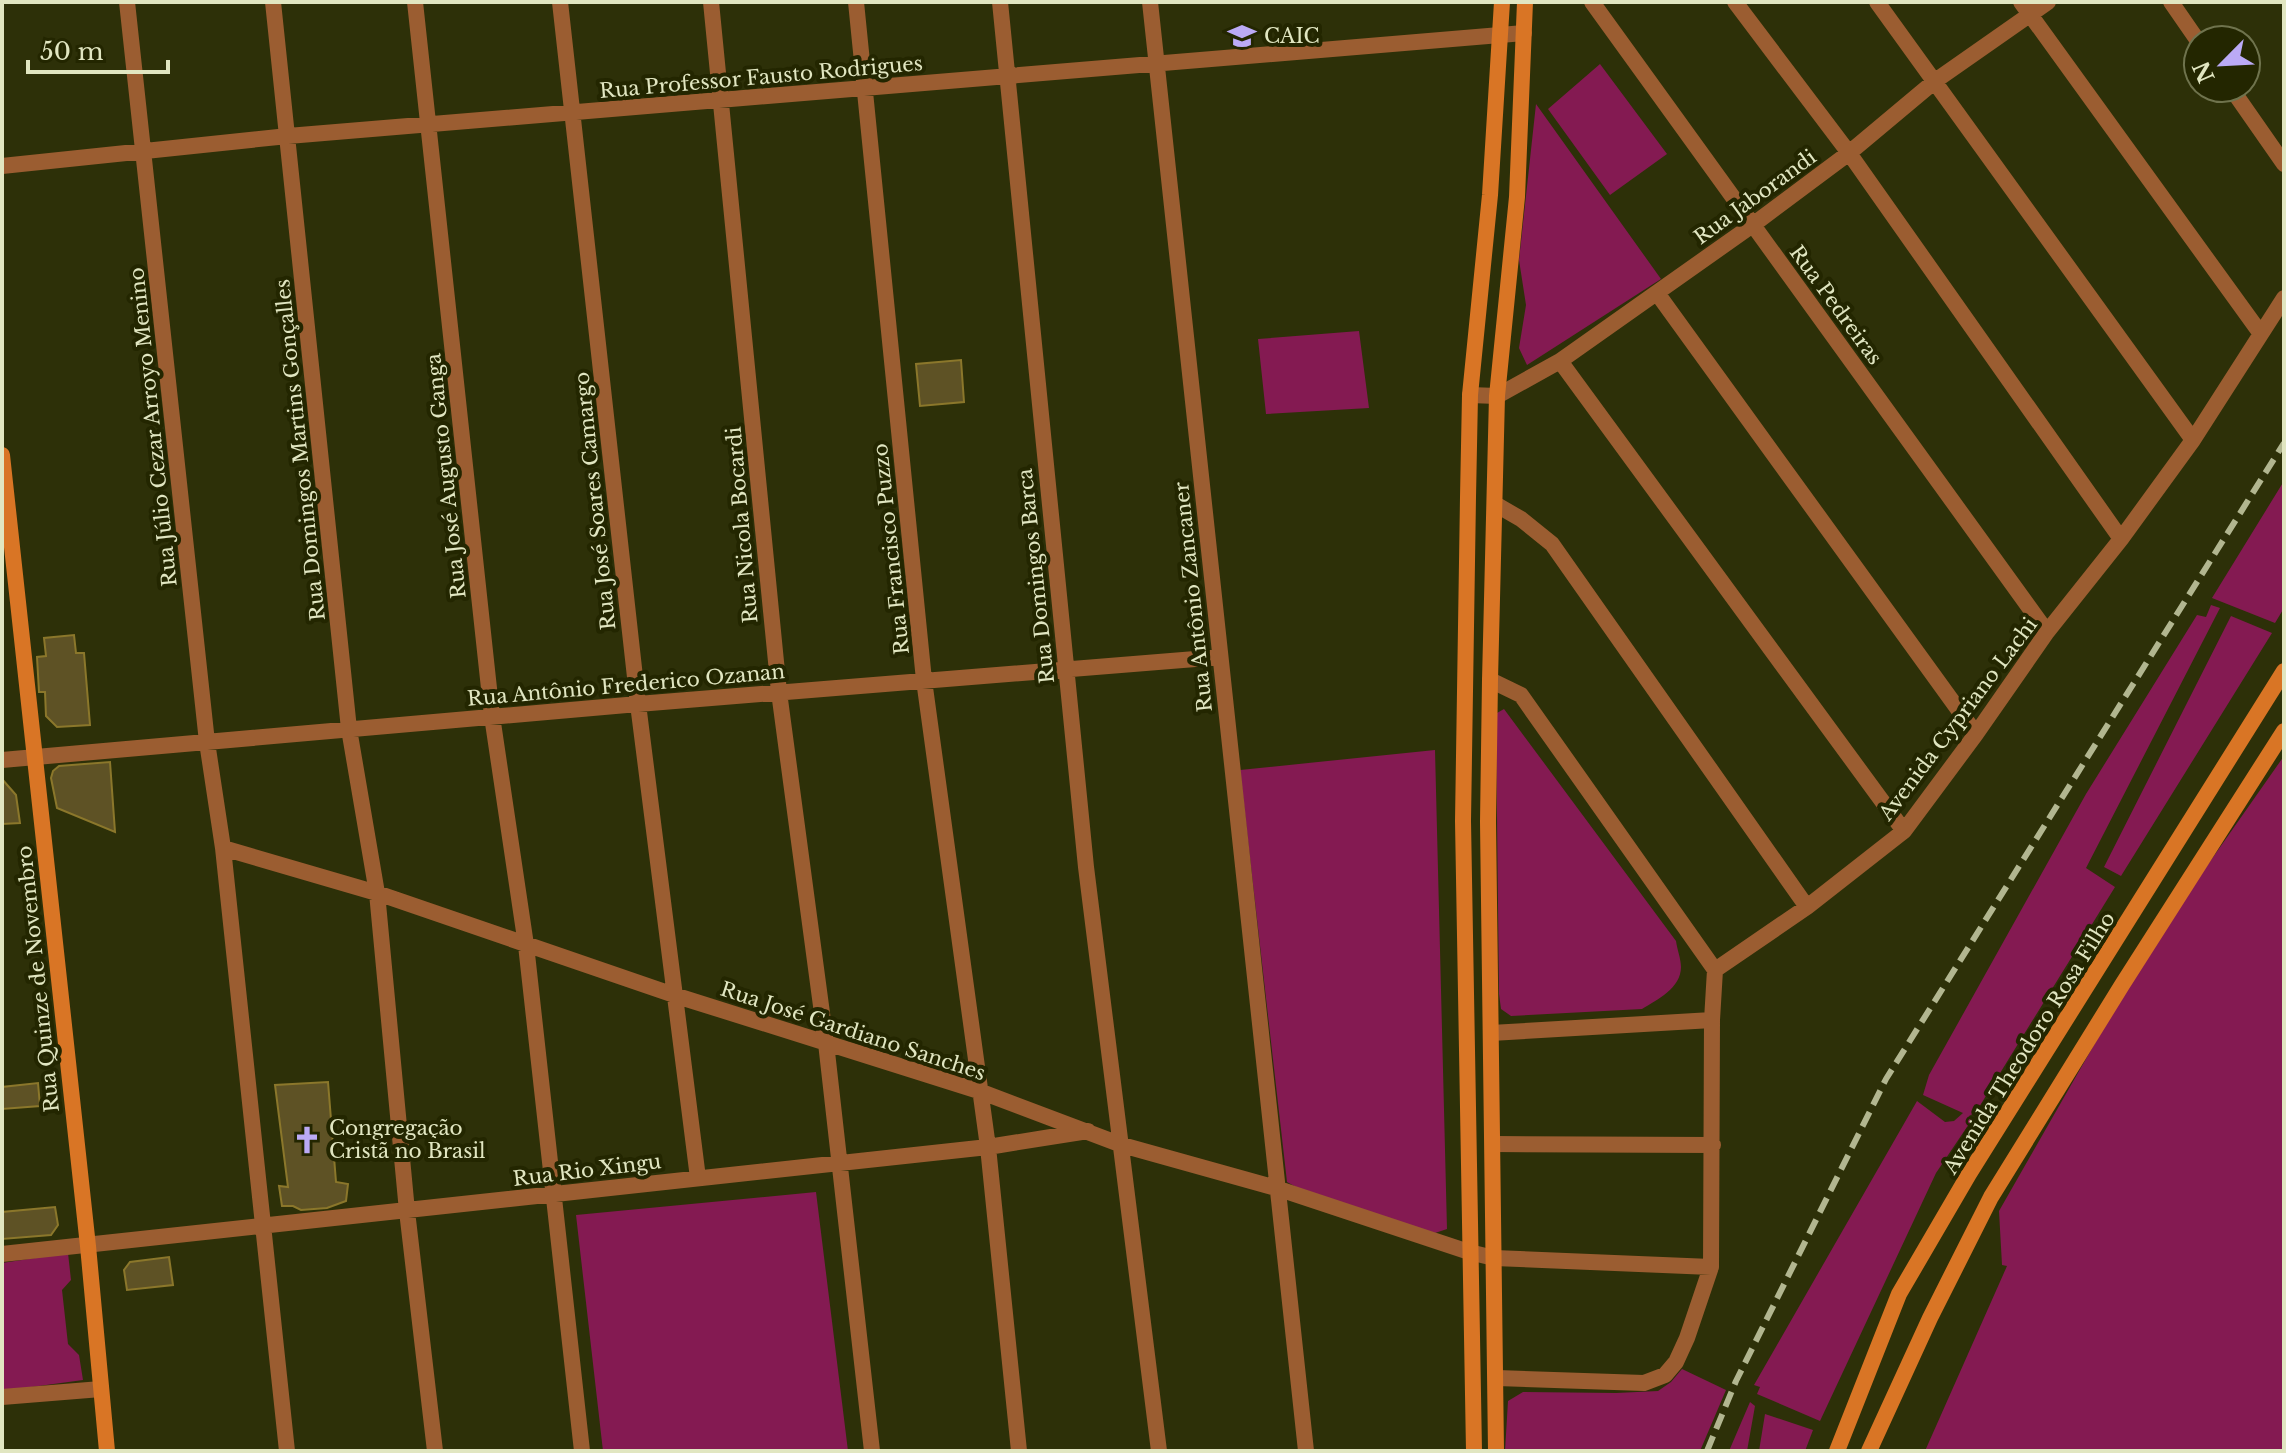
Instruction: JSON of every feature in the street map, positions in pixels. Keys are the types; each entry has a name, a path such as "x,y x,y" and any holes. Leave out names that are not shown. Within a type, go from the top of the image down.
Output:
{"main road":[{"path":"1474,1451 1463,821 1470,395 1490,195 1502,2"},
{"path":"1496,1451 1488,822 1490,680 1497,396 1517,197 1525,2"},
{"name":"Rua Quinze de Novembro","path":"2,455 88,1246 107,1451"},
{"name":"Avenida Theodoro Rosa Filho","path":"1837,1451 1899,1294 1969,1174 2284,671"},
{"path":"1869,1451 1930,1318 1991,1197 2284,731"},
{"path":"1463,821 1488,822"},
{"path":"2098,969 2122,985"}],"street":[{"name":"Rua Júlio Cezar Arroyo Menino","path":"127,2 207,742 223,848 287,1451"},
{"name":"Rua Domingos Martins Gonçalles","path":"273,2 349,729 377,893 407,1211 435,1451"},
{"name":"Rua José Augusto Ganga","path":"415,2 492,716 526,945 582,1451"},
{"name":"Rua José Soares Camargo","path":"560,2 638,704 698,1178"},
{"name":"Rua Nicola Bocardi","path":"711,2 779,692 841,1161 872,1451"},
{"name":"Rua Francisco Puzzo","path":"856,2 924,680 988,1147 1019,1451"},
{"name":"Rua Domingos Barca","path":"1000,2 1065,668 1102,1005 1159,1451"},
{"name":"Rua Antônio Zancaner","path":"1150,2 1306,1451"},
{"name":"Rua Pedreiras","path":"1592,2 2047,632"},
{"path":"1735,2 1849,153 2121,539"},
{"path":"1877,2 2193,440"},
{"name":"Rua Jaborandi","path":"1497,396 1560,361 1754,224 1849,153 2025,8 2048,2"},
{"path":"2171,2 2186,24"},
{"path":"2025,8 2261,334"},
{"name":"Rua Professor Fausto Rodrigues","path":"2,166 288,136 1524,33"},
{"path":"2242,104 2284,164"},
{"path":"1657,293 1976,734"},
{"name":"Avenida Cypriano Lachi","path":"1715,970 1807,907 1904,831 2047,632 2121,539 2193,440 2284,298"},
{"path":"1560,361 1904,831"},
{"path":"1470,395 1497,396"},
{"path":"1495,504 1521,519 1552,544 1807,907"},
{"name":"Rua Antônio Frederico Ozanan","path":"2,760 492,716 1220,657"},
{"path":"1490,680 1521,695 1715,970 1711,1267 1676,1362 1665,1375 1644,1383 1497,1378"},
{"name":"Rua José Gardiano Sanches","path":"223,848 377,893 677,996 979,1091 1122,1145 1276,1188 1469,1252 1494,1258 1711,1267"},
{"path":"1491,1033 1712,1020"},
{"name":"Rua Rio Xingu","path":"2,1254 988,1147 1090,1131"},
{"path":"1494,1144 1713,1145"},
{"path":"2,1397 101,1389"}],"shaded area":[{"path":"1600,64 1667,154 1610,195 1548,109"},
{"path":"1536,104 1661,279 1527,365 1519,348 1526,305 1519,260"},
{"path":"1359,331 1369,408 1266,414 1258,339"},
{"path":"2284,481 2284,608 2275,623 2212,598"},
{"path":"2211,605 2220,608 2086,868 2115,887 1936,1173 1820,1421 1757,1394 1760,1387 1754,1385 1917,1101 1945,1122 1954,1121 1963,1113 1923,1095 1929,1075 2086,794 2197,615 2206,617"},
{"path":"2231,616 2272,633 2121,876 2104,867"},
{"path":"1504,709 1676,941 1681,967 1677,981 1642,1009 1511,1016 1501,1009 1496,725 1497,713"},
{"path":"1435,750 1447,1229 1435,1233 1305,1192 1287,1182 1240,770"},
{"path":"2284,756 2284,1451 1925,1451 2007,1266 2002,1265 1999,1211 2150,947"},
{"path":"816,1192 848,1451 603,1451 576,1215"},
{"path":"68,1253 71,1280 62,1290 68,1344 79,1355 83,1380 2,1391 2,1263"},
{"path":"1682,1369 1726,1390 1700,1451 1505,1451 1508,1401 1523,1392 1658,1391"},
{"path":"1750,1402 1755,1406 1747,1451 1729,1451"},
{"path":"1765,1414 1813,1430 1805,1451 1759,1451"}],"building":[{"path":"961,360 964,402 920,406 916,364"},
{"path":"74,635 76,653 84,653 90,725 57,727 46,716 45,692 39,692 37,657 46,656 44,638"},
{"path":"110,762 115,832 57,808 51,778 53,771 59,766"},
{"path":"2,779 16,795 20,823 2,824"},
{"name":"Congregação Cristã no Brasil","path":"328,1082 336,1182 348,1184 346,1201 327,1208 301,1210 282,1206 279,1186 288,1187 275,1085"},
{"path":"38,1083 40,1106 2,1109 2,1087"},
{"path":"55,1207 58,1225 51,1235 2,1239 2,1212"},
{"path":"169,1257 173,1285 127,1290 124,1270 130,1262"}],"railway":[{"path":"1707,1451 1736,1381 1886,1079 2284,443"}],"place":[{"name":"CAIC","path":"1242,36"},
{"name":"Congregação Cristã no Brasil","path":"307,1140"}]}
